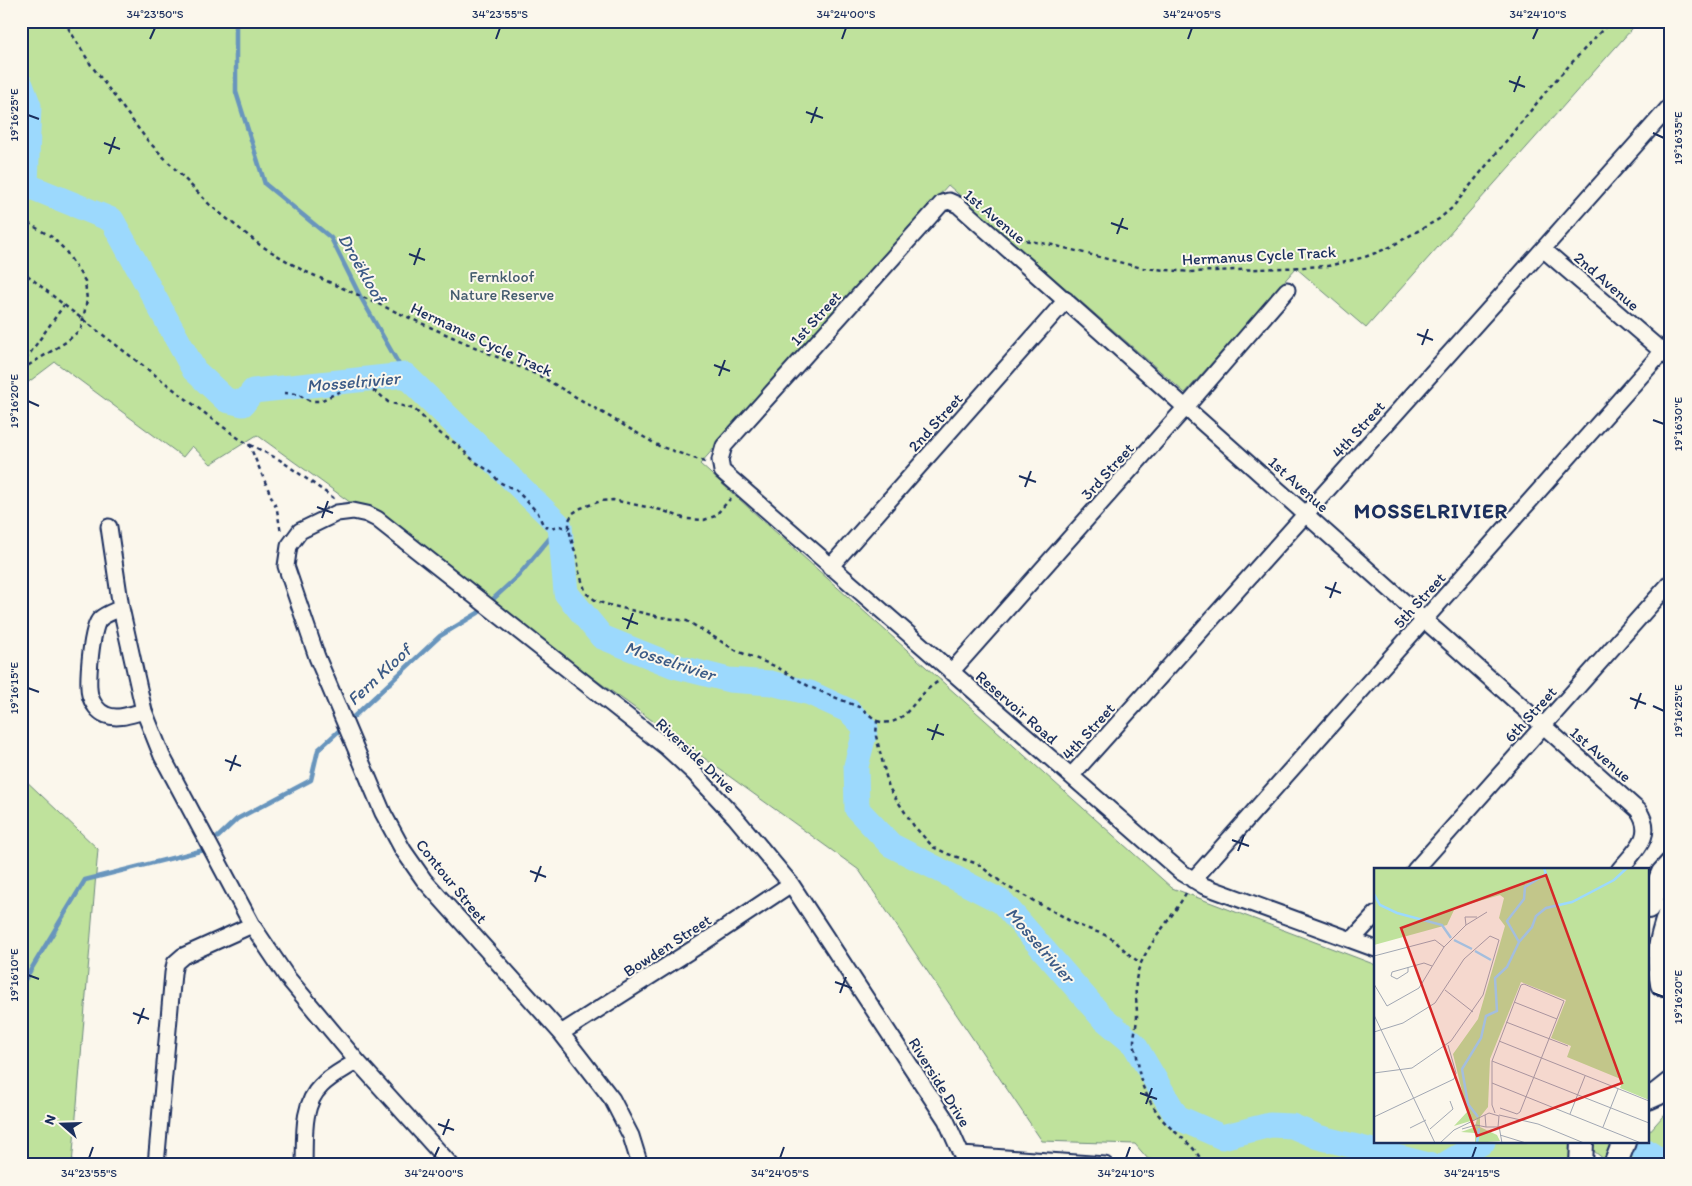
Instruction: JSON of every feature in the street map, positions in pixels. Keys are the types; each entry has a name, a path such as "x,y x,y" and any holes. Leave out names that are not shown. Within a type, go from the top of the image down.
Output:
{"main road":[{"path":"1650,902 1663,873 1671,864"},
{"path":"1660,984 1659,949 1671,908"},
{"path":"1582,1144 1582,1165"},
{"path":"1614,1165 1623,1144"}],"street":[{"name":"4th Street","path":"1071,776 1671,105"},
{"name":"1st Street","path":"720,466 720,454 724,446 939,205 949,201"},
{"name":"1st Avenue","path":"949,201 958,205 1066,300 1638,810 1642,816 1645,831 1642,842 1621,868"},
{"name":"2nd Avenue","path":"1544,249 1668,351"},
{"name":"3rd Street","path":"951,672 1287,290"},
{"name":"2nd Street","path":"830,567 1066,300"},
{"name":"5th Street","path":"1193,880 1424,620 1668,351"},
{"name":"Reservoir Road","path":"720,466 725,475 1182,872 1204,886 1374,948"},
{"name":"Contour Street","path":"353,511 337,512 300,531 288,546 286,566 317,657 383,813 408,858 424,880 561,1033 612,1099 631,1136 640,1165"},
{"name":"Riverside Drive","path":"353,511 367,514 377,519 666,747 694,773 735,817 791,884 946,1120 964,1160"},
{"path":"109,526 121,608 144,711 162,756 252,925 287,977 357,1062 451,1165"},
{"name":"6th Street","path":"1417,868 1671,582"},
{"path":"121,608 100,619 95,628 92,640 89,693 94,705 105,715 117,718 144,711"},
{"name":"Bowden Street","path":"561,1033 791,884"},
{"path":"1352,940 1374,916"},
{"path":"156,1165 173,973 176,963 182,956 252,925"},
{"path":"304,1165 307,1114 311,1098 321,1085 357,1062"},
{"path":"964,1160 1105,1165"}],"path":[{"name":"Hermanus Cycle Track","path":"64,21 92,65 147,140 210,205 260,245 302,270 542,377 659,446 720,466"},
{"name":"Hermanus Cycle Track","path":"1018,239 1053,245 1142,268 1191,272 1328,266 1365,257 1388,248 1439,219 1452,208 1553,83 1604,28 1613,21"},
{"path":"21,219 52,237 65,250 85,281 87,300 81,329 66,342 21,372"},
{"path":"21,270 170,387 248,444 280,460 353,511"},
{"path":"21,366 64,305"},
{"path":"284,393 298,394 310,401 320,401 352,386 360,384 370,388 388,402 414,409 441,434 456,443 474,461 492,472 499,482 516,490 538,513 543,525 549,528 560,526 569,529"},
{"path":"248,444 277,510 282,538"},
{"path":"740,488 715,516 704,520 686,519 661,510 613,500 601,501 573,513 569,520 569,529 577,556 578,572 586,593 594,600 660,617 687,621 737,651 777,667 810,687 861,708 877,721 891,723 903,717 924,692 951,672"},
{"path":"877,721 876,736 889,788 914,826 933,847 978,864 1006,886 1071,923 1107,937 1121,947 1130,957 1141,963"},
{"path":"1193,880 1181,902 1153,940 1141,963 1136,977 1137,1016 1134,1044 1138,1057 1140,1078 1149,1100 1175,1133 1190,1144 1200,1155 1203,1165"}],"green space":[{"name":"Fernkloof Nature Reserve","path":"21,21 1639,21 1366,328 1296,268 1185,393 948,185 700,464 1172,888 1374,964 1374,1144 1572,1144 1571,1165 1207,1165 1148,1159 1135,1144 1042,1141 859,870 257,435 211,464 192,446 183,457 55,362 21,389"},
{"path":"21,776 98,849 72,1165 21,1165"},
{"path":"1671,1107 1671,1165 1611,1165 1585,1144 1650,1144 1650,1131"}],"waterway":[{"name":"Droëkloof","path":"236,21 236,92 265,184 331,238 360,296 405,375"},
{"name":"Mosselrivier","path":"21,85 29,106 26,185 112,220 194,370 226,400 243,404 253,391 405,375 560,526 566,593 602,637 674,666 729,680 771,683 810,693 849,711 866,728 856,766 857,809 891,845 1002,902 1102,1017 1134,1044 1177,1117 1222,1137 1270,1125 1292,1126 1318,1137 1429,1165"},
{"name":"Fern Kloof","path":"348,722 440,636 478,613 518,576 560,526"},
{"name":"Fern Kloof","path":"218,837 237,819 311,780 318,750 343,727"},
{"name":"Fern Kloof","path":"21,986 85,880 204,850"},
{"name":"Mosselrivier","path":"1444,1165 1480,1144"},
{"name":"Mosselrivier","path":"1642,1149 1668,1165"}],"district":[{"name":"MOSSELRIVIER","path":"1431,511"}]}
